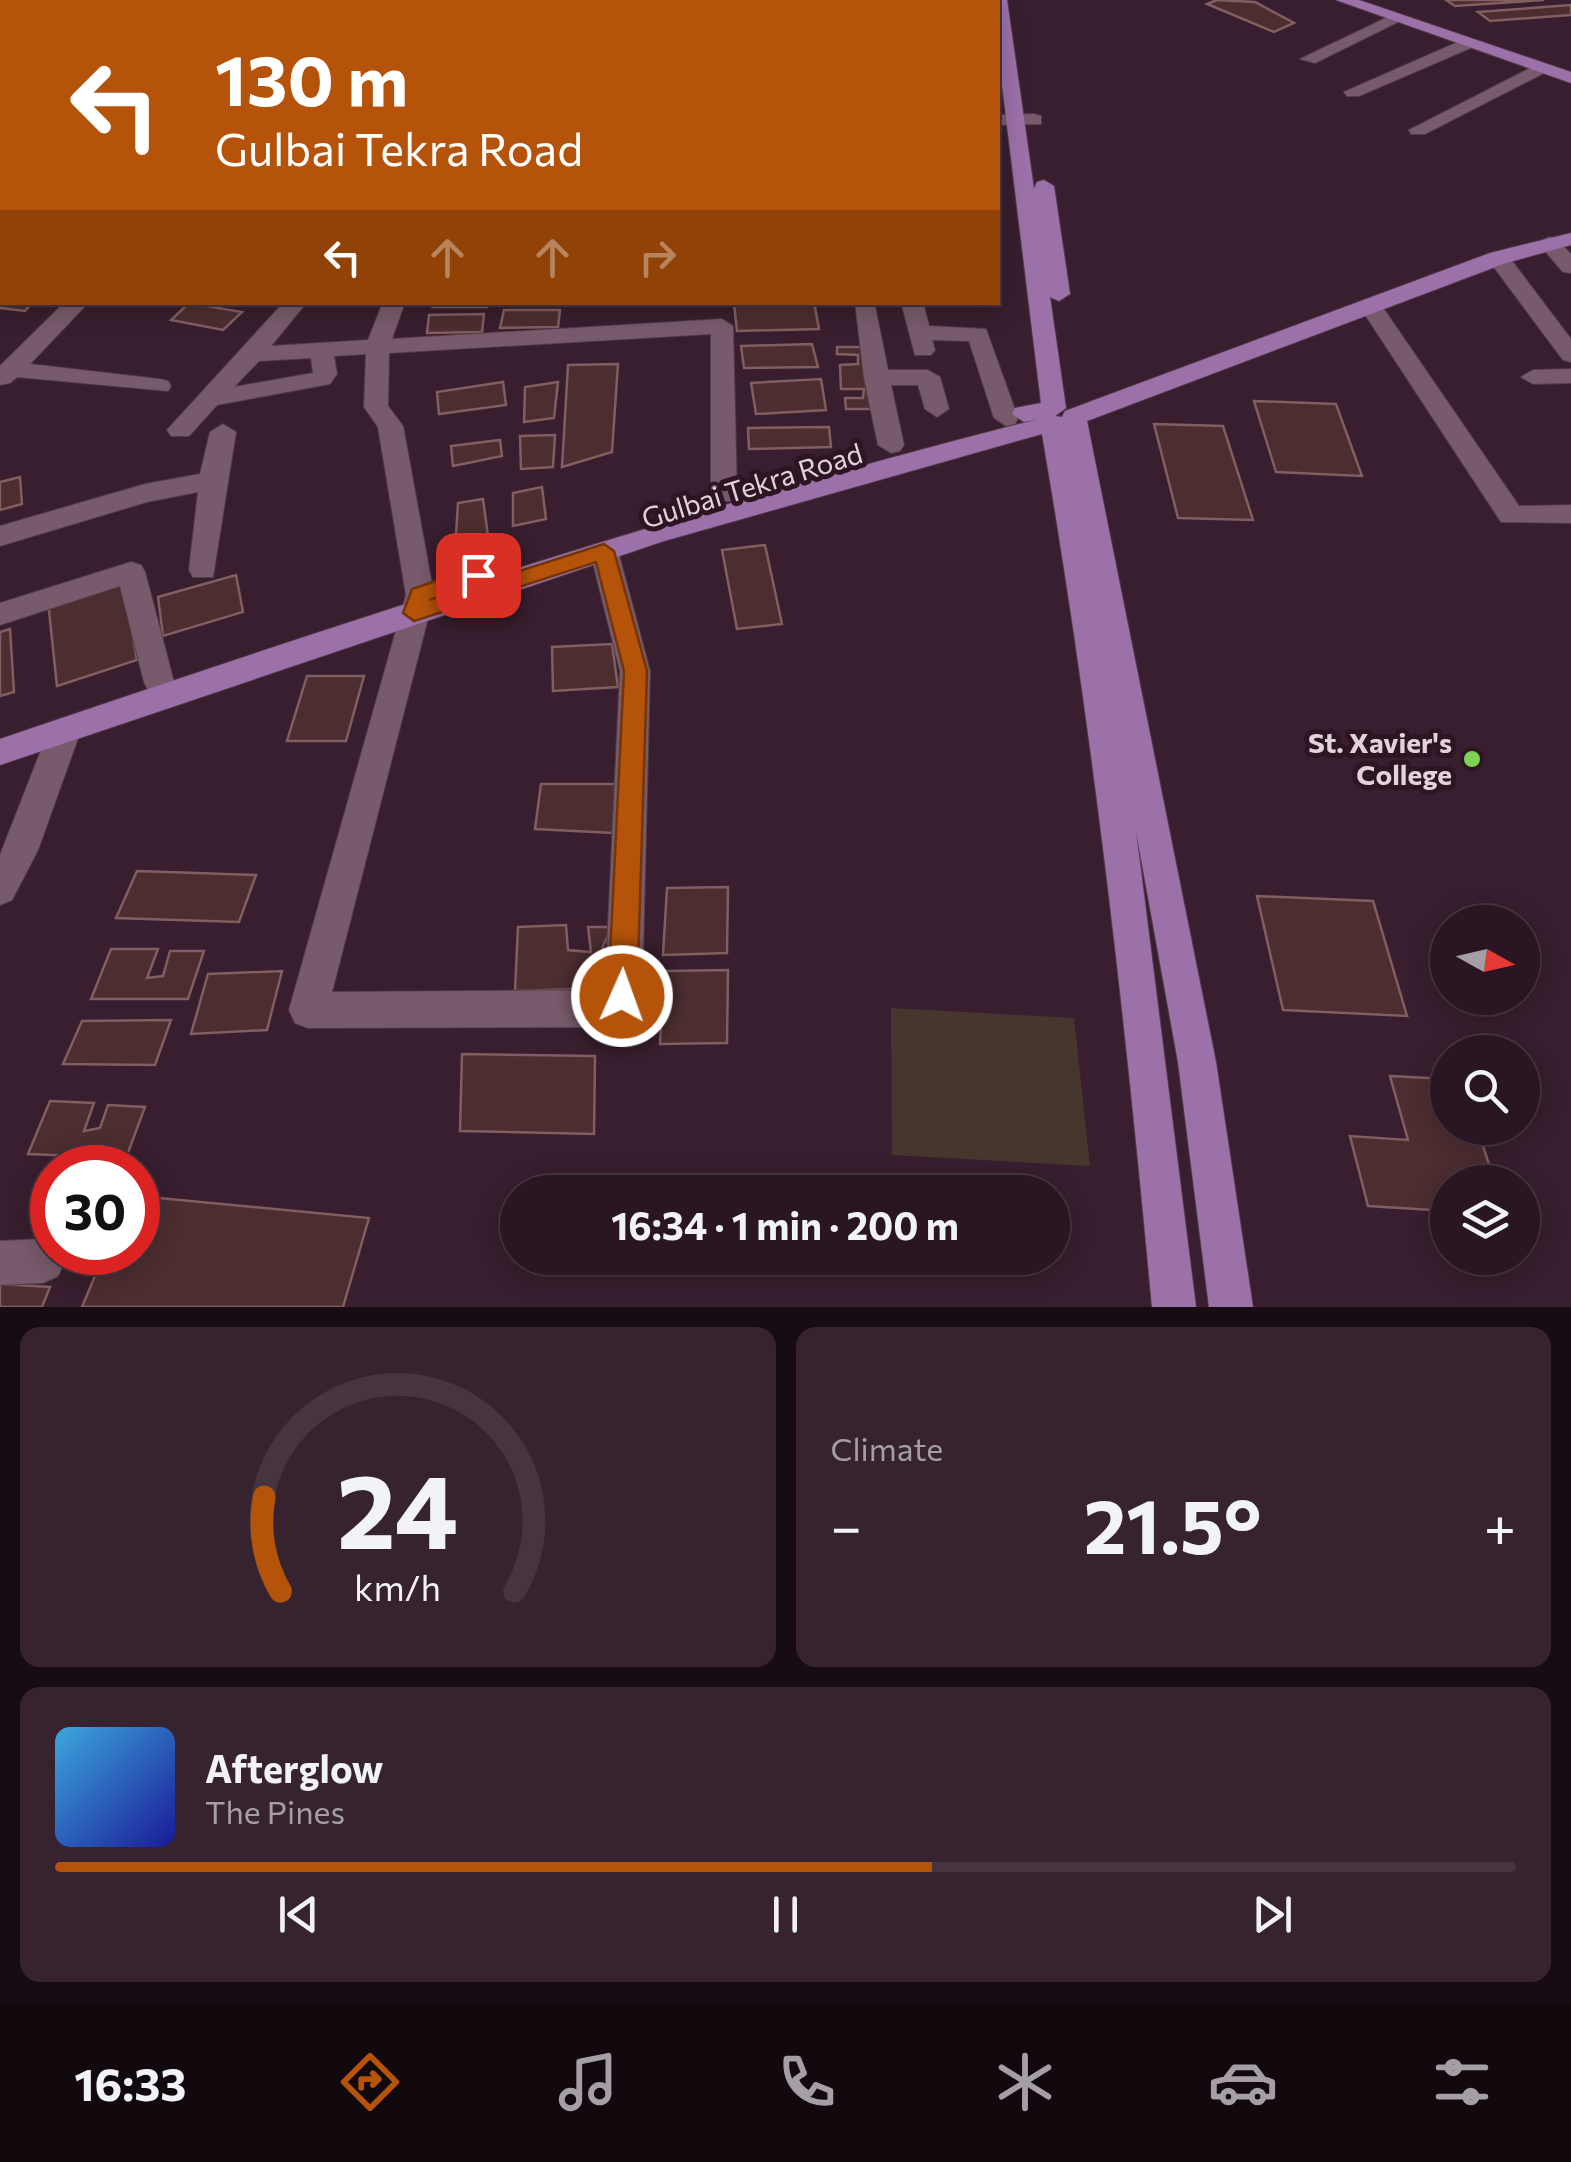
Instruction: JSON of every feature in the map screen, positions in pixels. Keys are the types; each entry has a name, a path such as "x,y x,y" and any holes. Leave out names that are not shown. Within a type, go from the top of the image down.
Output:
{"main road":[{"path":"1014,0 1015,120"},
{"path":"1344,0 1571,78"},
{"path":"1384,0 1571,63"},
{"path":"1000,8 1063,413 1139,980 1174,1307"},
{"name":"Gulbai Tekra Road","path":"0,752 668,510 891,445 1006,418 1063,413 1484,249 1571,228"},
{"name":"Gulbai Tekra Road","path":"0,734 417,604 1063,413 1371,307 1498,258 1560,241"},
{"path":"1063,413 1197,1062 1231,1307"}],"street":[{"path":"1309,59 1396,19"},
{"path":"1352,92 1467,43"},
{"path":"1418,130 1540,68"},
{"path":"1560,241 1571,266"},
{"path":"1498,258 1571,356"},
{"path":"6,375 75,305"},
{"path":"180,430 293,305"},
{"path":"393,305 378,344 376,407 390,426 417,604 308,1010 613,1008 622,996 635,671 604,551"},
{"path":"891,445 876,378 901,342 911,305"},
{"path":"864,306 901,342 928,377 937,409"},
{"path":"1371,307 1511,515 1571,514"},
{"path":"252,354 722,326 724,495"},
{"path":"901,342 978,334 1006,418"},
{"path":"210,398 322,379 322,351"},
{"path":"6,375 159,386"},
{"path":"1533,376 1571,376"},
{"path":"876,378 928,377"},
{"path":"203,570 212,481 222,432"},
{"path":"0,536 145,494 212,481"},
{"path":"0,614 130,572 159,682"},
{"path":"0,889 21,850 64,730"},
{"path":"0,1262 30,1261"}],"shaded area":[{"path":"891,1008 1074,1018 1090,1166 892,1155"}],"building":[{"path":"1217,0 1255,2 1294,23 1274,32 1207,4"},
{"path":"1446,0 1544,0 1455,6"},
{"path":"1571,5 1571,15 1490,21 1478,12"},
{"path":"0,305 30,305 25,311"},
{"path":"187,305 242,312 223,330 171,320"},
{"path":"434,305 487,305 487,307"},
{"path":"734,305 815,305 819,329 737,331"},
{"path":"504,310 560,310 558,327 500,328"},
{"path":"484,314 482,332 427,333 429,315"},
{"path":"812,344 818,367 744,368 741,346"},
{"path":"837,347 861,347 876,409 846,409 845,398 863,398 864,389 841,389 840,365 858,364 858,355 837,354"},
{"path":"618,364 612,452 562,467 568,365"},
{"path":"821,379 826,410 756,414 751,383"},
{"path":"503,382 506,405 439,414 437,392"},
{"path":"558,382 554,418 524,422 525,387"},
{"path":"1254,401 1336,404 1362,476 1276,472"},
{"path":"1154,424 1223,426 1253,520 1178,518"},
{"path":"829,427 831,447 749,449 748,428"},
{"path":"555,435 553,467 521,469 520,436"},
{"path":"500,440 502,456 453,466 451,446"},
{"path":"20,477 22,504 0,510 0,482"},
{"path":"542,487 546,519 513,526 513,493"},
{"path":"483,499 489,543 455,550 458,503"},
{"path":"765,545 782,624 737,629 722,550"},
{"path":"236,575 243,612 163,636 158,597"},
{"path":"123,580 137,660 57,686 48,602"},
{"path":"10,629 14,692 0,696 0,632"},
{"path":"612,644 618,687 553,691 552,647"},
{"path":"307,676 364,676 346,741 287,741"},
{"path":"541,784 616,784 613,833 535,829"},
{"path":"137,871 256,875 239,922 116,918"},
{"path":"728,887 727,953 663,955 667,888"},
{"path":"1257,896 1373,901 1407,1016 1283,1010"},
{"path":"566,925 568,950 591,952 588,927 612,927 603,946 599,972 610,969 611,988 515,991 518,927"},
{"path":"111,949 158,949 147,978 163,976 170,951 204,951 188,999 91,999"},
{"path":"728,970 727,1043 660,1044 664,971"},
{"path":"282,971 267,1030 191,1034 208,974"},
{"path":"171,1020 155,1065 63,1064 82,1021"},
{"path":"462,1054 595,1056 594,1134 460,1131"},
{"path":"1390,1076 1430,1078 1430,1145 1483,1145 1489,1165 1430,1165 1430,1210 1368,1206 1350,1136 1408,1140"},
{"path":"50,1101 94,1103 84,1131 100,1128 108,1105 145,1107 131,1145 32,1145"},
{"path":"160,1198 369,1218 343,1307 82,1307 95,1275 160,1275"},
{"path":"0,1284 50,1287 42,1307 0,1307"}],"place":[{"name":"St. Xavier's College","path":"1472,759"}],"route":[{"path":"478,575 420,594 414,613 604,551 635,671 622,996"}]}
